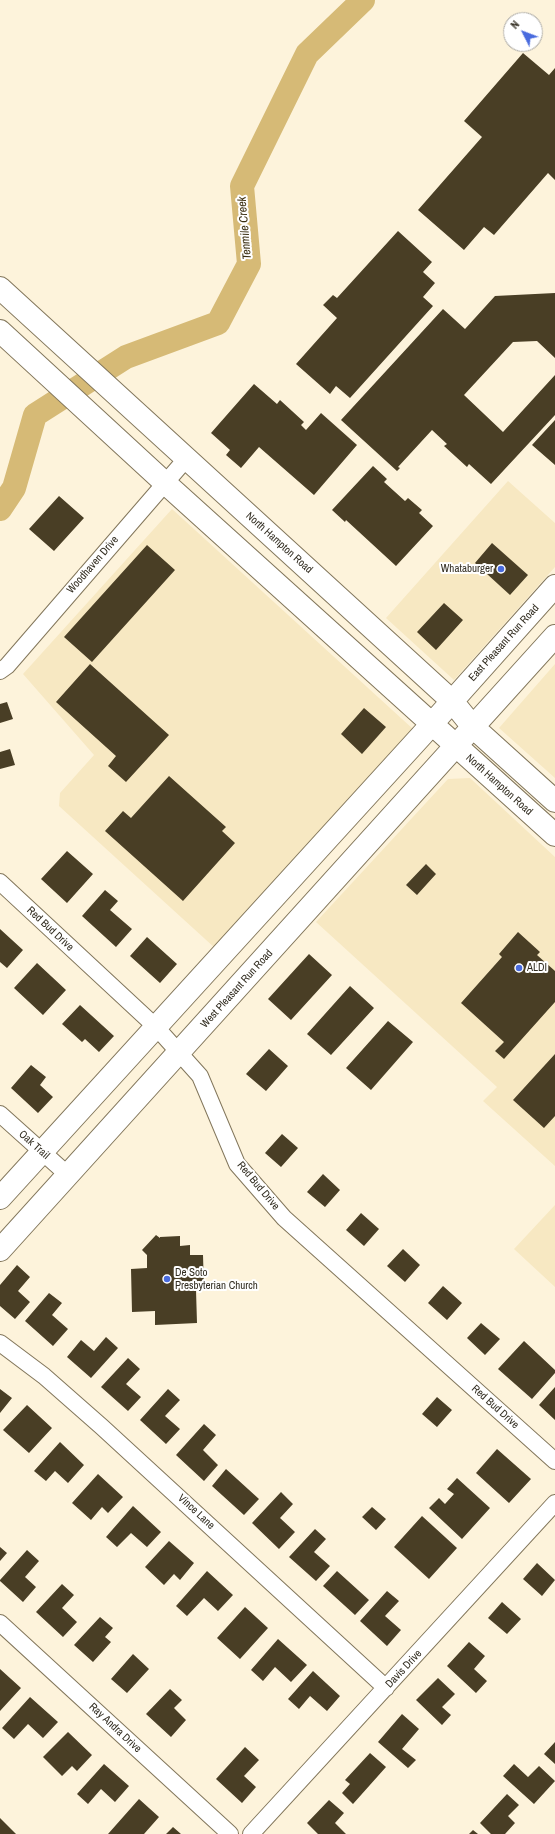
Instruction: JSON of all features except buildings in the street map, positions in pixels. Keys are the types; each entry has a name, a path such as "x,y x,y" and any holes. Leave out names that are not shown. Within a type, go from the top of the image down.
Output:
{"main road":[{"name":"North Hampton Road","path":"0,288 452,701 473,727 555,801"},
{"name":"North Hampton Road","path":"1,332 164,482 555,835"},
{"name":"East Pleasant Run Road","path":"452,701 555,586"},
{"path":"473,727 555,636"},
{"path":"0,1198 452,701"},
{"name":"West Pleasant Run Road","path":"0,1250 473,727"}],"street":[{"name":"Woodhaven Drive","path":"0,671 7,666 186,458"},
{"name":"Red Bud Drive","path":"0,882 156,1027 200,1076 237,1164 284,1218 555,1461"},
{"name":"Oak Trail","path":"0,1114 68,1175"},
{"name":"Vince Lane","path":"0,1343 44,1376 102,1427 386,1688"},
{"name":"Davis Drive","path":"251,1834 555,1503"},
{"name":"Ray Andra Drive","path":"0,1623 230,1834"}],"shaded area":[{"path":"508,481 555,523 555,567 454,680 386,618"},
{"path":"172,509 413,729 216,949 59,806 60,793 94,755 23,674"},
{"path":"555,664 555,778 499,728"},
{"path":"470,778 555,857 555,1166 483,1101 497,1087 316,922 448,779"},
{"path":"555,1205 555,1287 514,1249"}],"waterway":[{"name":"Tenmile Creek","path":"0,509 14,488 35,415 126,357 218,323 249,264 242,186 307,54 363,0"}],"place":[{"name":"Whataburger","path":"501,569"},
{"name":"ALDI","path":"519,968"},
{"name":"De Soto Presbyterian Church","path":"167,1279"}]}
